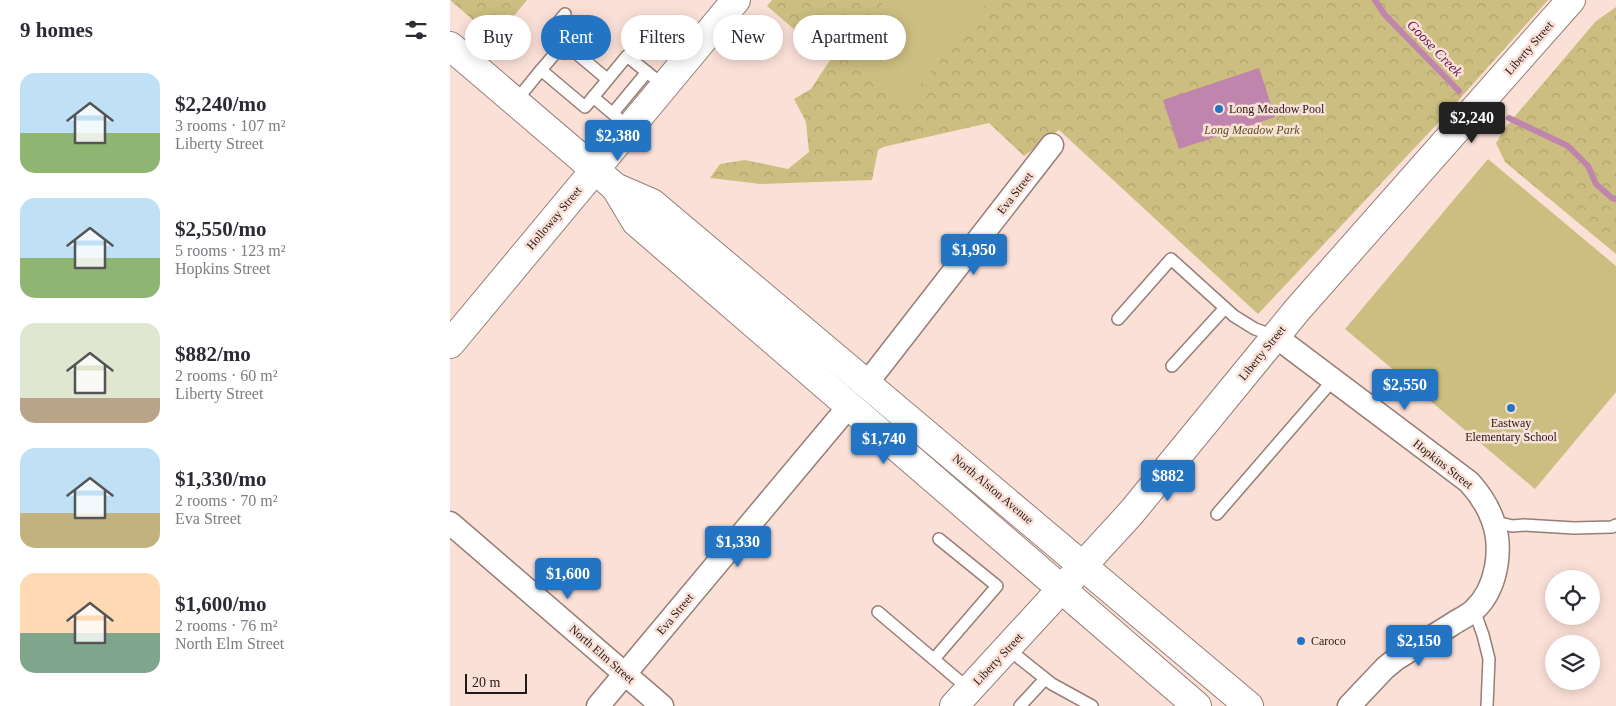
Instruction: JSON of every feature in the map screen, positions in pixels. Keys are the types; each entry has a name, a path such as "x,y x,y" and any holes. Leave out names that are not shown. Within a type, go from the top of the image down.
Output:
{"main road":[{"name":"Holloway Street","path":"450,344 605,178 621,120 656,79 736,0"},
{"name":"Liberty Street","path":"962,698 1062,590 1151,489 1275,336 1571,0"},
{"name":"North Alston Avenue","path":"450,46 605,178 652,204 1084,565 1249,706"},
{"name":"North Alston Avenue","path":"605,178 636,222 1197,706"}],"street":[{"name":"Eva Street","path":"867,383 1052,145"},
{"name":"Hopkins Street","path":"1275,336 1469,482 1478,492 1493,521 1498,541 1498,559 1494,577 1487,593 1474,610 1396,659 1349,706"},
{"name":"Eva Street","path":"598,706 849,406"},
{"name":"North Elm Street","path":"450,522 662,706"}],"lane":[{"path":"541,70 585,107 627,56 656,79"},
{"path":"515,102 550,60"},
{"path":"585,60 608,79"},
{"path":"593,97 621,120"},
{"path":"1118,318 1172,259 1234,316 1255,329 1275,336"},
{"path":"1172,366 1225,308"},
{"path":"1217,514 1333,380"},
{"path":"1493,521 1512,526 1574,528 1612,527 1616,525"},
{"path":"934,659 997,586 939,539"},
{"path":"1474,610 1489,659 1487,706"},
{"path":"878,612 934,659 962,698"},
{"path":"1008,648 1059,689 1092,706"},
{"path":"1020,706 1044,678"}],"green space":[{"path":"450,0 527,0 515,15 467,15"},
{"name":"Long Meadow Park","path":"772,0 1548,0 1439,122 1258,314 1059,130 1024,156 989,123 883,147 878,150 872,180 761,184 710,178 720,164 745,160 788,169 809,152 806,122 794,99 811,89 830,60 906,60 906,15 793,15 793,28 783,20 783,15 778,15 767,6"},
{"path":"885,0 990,0 903,106 846,60 906,60 906,15 873,15"},
{"path":"1616,7 1616,254 1505,162 1496,143 1505,128 1596,21"},
{"path":"1488,159 1616,266 1616,392 1535,489 1345,329"}],"shaded area":[{"name":"Long Meadow Pool","path":"1259,68 1275,117 1179,149 1163,100"}],"waterway":[{"name":"Goose Creek","path":"1375,0 1385,15 1459,91"},
{"name":"Goose Creek","path":"1509,118 1568,146 1588,166 1596,184 1612,198 1616,199"}],"place":[{"name":"Long Meadow Pool","path":"1219,109"},
{"name":"Eastway Elementary School","path":"1511,408"},
{"name":"Caroco","path":"1301,641"}]}
